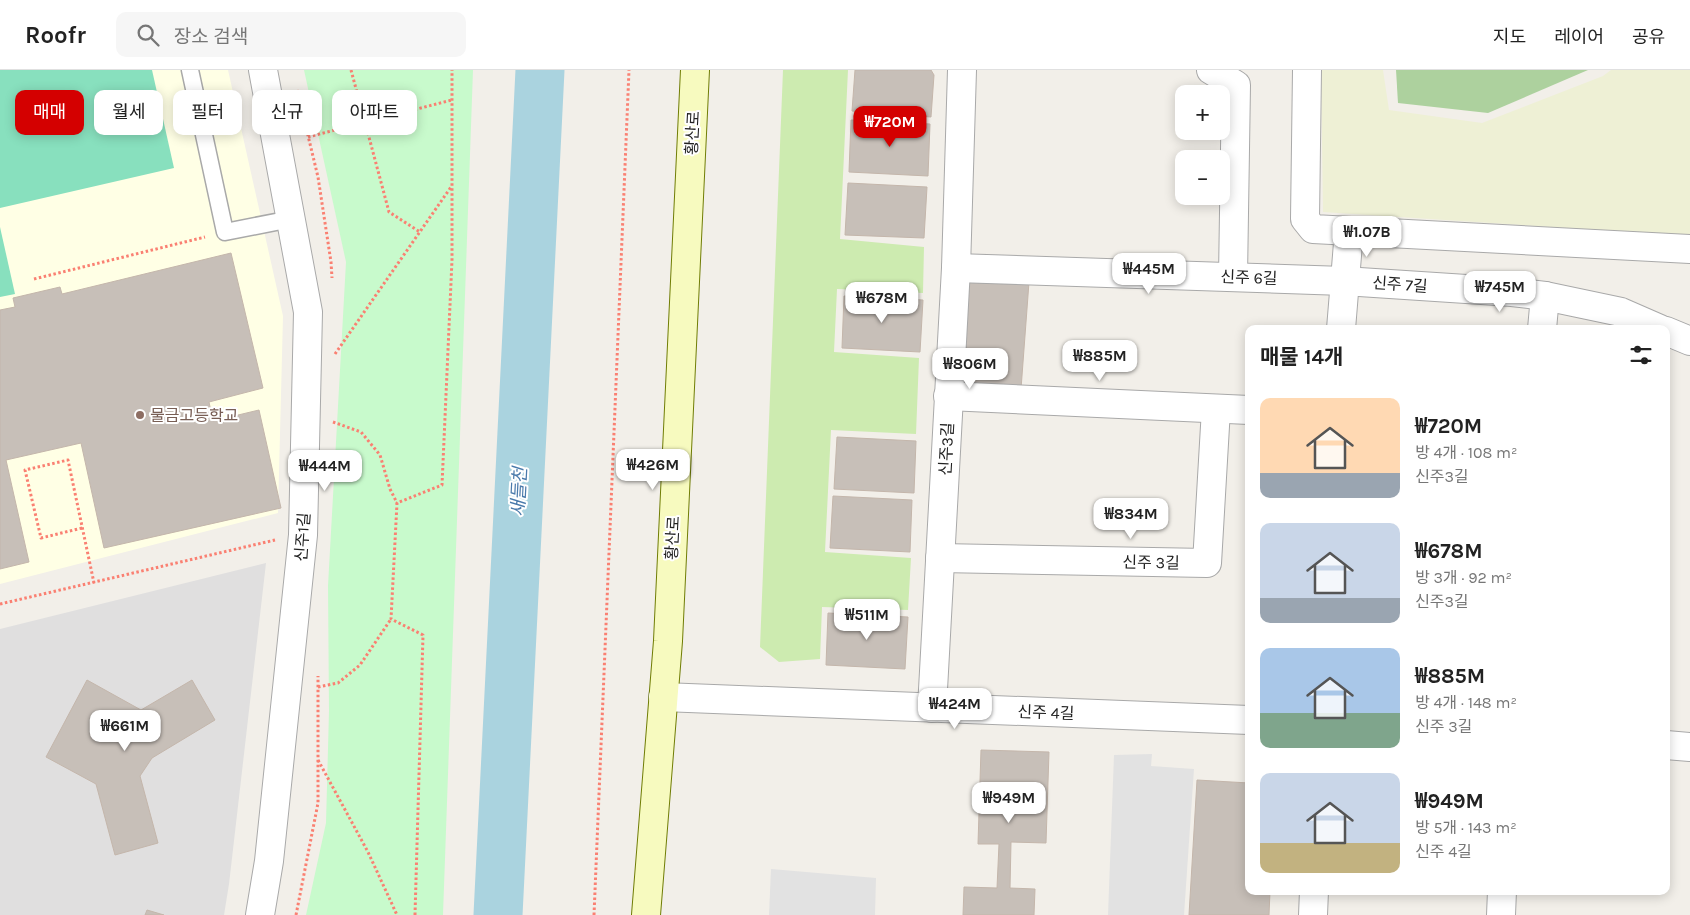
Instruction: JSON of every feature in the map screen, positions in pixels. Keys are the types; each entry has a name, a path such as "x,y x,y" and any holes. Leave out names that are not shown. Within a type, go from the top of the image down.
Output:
{"main road":[{"name":"황산로","path":"646,915 668,642 695,70"}],"street":[{"name":"신주1길","path":"260,915 269,861 303,535 308,312 264,70"},
{"name":"신주3길","path":"932,708 956,268 962,70"},
{"path":"1211,70 1236,85 1233,277"},
{"path":"1307,70 1305,219 1313,229 1690,249"},
{"path":"1341,325 1349,231"},
{"name":"신주 6길","path":"956,268 1344,281"},
{"name":"신주 7길","path":"1344,281 1512,292 1545,296 1621,312 1651,325"},
{"path":"1542,325 1545,296"},
{"path":"1670,333 1690,342"},
{"path":"948,396 1245,410"},
{"name":"신주 3길","path":"940,558 1207,563 1216,409"},
{"name":"신주 4길","path":"663,697 1245,720"},
{"path":"1670,745 1690,746"},
{"path":"1313,915 1314,895"},
{"path":"1501,915 1502,895"}],"lane":[{"path":"190,70 225,232 290,219"}],"path":[{"path":"351,70 389,212 420,232"},
{"path":"397,503 442,485 452,260 452,70"},
{"path":"594,915 629,70"},
{"path":"308,137 452,100"},
{"path":"334,356 452,186"},
{"path":"34,279 225,232"},
{"path":"318,687 338,683 360,665 392,619 397,503 390,489 380,455 361,432 333,422"},
{"path":"82,528 41,538 25,470 68,460 94,583"},
{"path":"0,604 282,538"},
{"path":"392,619 423,635 415,915"},
{"path":"318,760 368,852 397,915"}],"shaded area":[{"name":"물금고등학교","path":"0,70 228,70 232,90 173,90 173,135 242,135 242,133 283,316 278,513 0,584"},
{"path":"1321,70 1383,70 1389,110 1482,123 1603,76 1611,70 1690,70 1690,236 1323,212"},
{"path":"266,563 224,915 0,915 0,629"},
{"path":"1152,754 1151,766 1194,769 1184,915 1108,915 1114,755"},
{"path":"771,869 876,878 875,915 769,915"}],"green space":[{"path":"0,70 152,70 156,90 94,90 94,135 163,135 163,119 174,168 0,208"},
{"path":"304,70 473,70 443,915 306,915 326,823 329,711 328,586 346,262 318,135 322,135 322,90 308,90"},
{"path":"783,70 848,70 840,239 924,247 923,293 837,289 834,352 919,358 916,434 831,430 825,552 911,558 908,610 822,607 820,659 779,662 760,647"},
{"path":"1396,70 1588,70 1488,113 1398,103"},
{"path":"0,227 15,294 0,297"}],"building":[{"path":"855,70 931,70 934,75 931,117 852,111"},
{"path":"851,120 930,124 928,176 849,172"},
{"path":"848,183 927,187 924,238 845,235"},
{"path":"231,253 263,388 209,402 213,421 259,410 281,508 104,548 81,443 6,460 29,562 0,569 0,310 15,307 13,298 60,287 62,294"},
{"path":"966,277 1029,282 1021,389 958,384"},
{"path":"844,296 923,300 920,352 842,348"},
{"path":"837,437 916,441 914,493 834,489"},
{"path":"833,496 912,500 910,552 830,548"},
{"path":"828,613 908,617 905,669 826,665"},
{"path":"87,680 141,710 192,680 215,720 152,758 140,776 158,843 115,855 96,784 46,757"},
{"path":"981,750 1049,752 1046,843 1011,842 1010,888 1035,889 1034,915 963,915 964,887 997,888 999,844 978,844"},
{"path":"1197,780 1245,783 1245,895 1270,895 1269,915 1189,915"},
{"path":"147,910 164,915 145,915"}],"waterway":[{"name":"새들천","path":"498,915 540,70"}],"place":[{"name":"물금고등학교","path":"140,415"}]}
